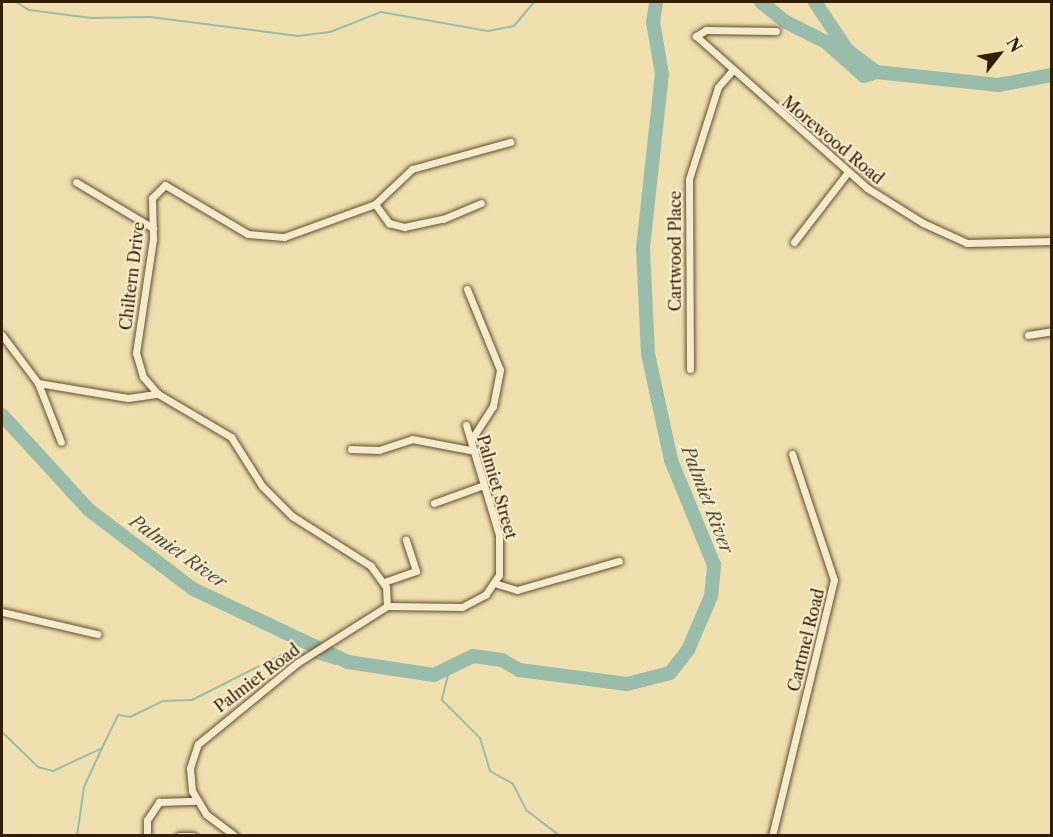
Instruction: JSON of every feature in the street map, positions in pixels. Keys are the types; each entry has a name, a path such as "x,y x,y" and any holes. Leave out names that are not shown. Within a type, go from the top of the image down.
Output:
{"street":[{"name":"Morewood Road","path":"776,31 697,32 700,44 848,172 900,210 957,240 1052,241"},
{"name":"Cartwood Place","path":"690,369 689,179 718,87 732,71"},
{"name":"Chiltern Drive","path":"384,582 371,566 278,504 231,437 158,394 143,377 136,353 153,228 152,198 161,185 240,230 268,238 324,226 375,204 412,169 510,142"},
{"path":"794,242 848,172"},
{"path":"76,182 153,228"},
{"path":"375,204 396,227 443,219 481,203"},
{"path":"467,289 500,370 493,406 471,440"},
{"path":"1028,334 1052,332"},
{"path":"2,335 38,383 61,442"},
{"path":"38,383 128,398 158,394"},
{"name":"Palmiet Street","path":"466,425 501,549 494,583"},
{"path":"351,449 379,450 412,439 475,451"},
{"name":"Cartmel Road","path":"772,836 834,580 792,454"},
{"path":"434,503 484,485"},
{"path":"406,540 416,571 384,582 387,606 462,607 494,583 517,590 619,561"},
{"name":"Palmiet Road","path":"197,801 190,768 204,736 297,663 348,627 387,606"},
{"path":"2,612 97,634"},
{"path":"147,836 147,820 159,802 197,801 235,836"},
{"path":"179,836 193,836"}],"waterway":[{"path":"16,2 29,10 91,18 150,17 298,36 330,32 381,12 488,31 514,26 534,2"},
{"name":"Palmiet River","path":"2,415 89,510 193,589 348,662 434,675 473,656 502,660 519,670 627,684 670,673 688,650 711,596 714,565 671,460 648,354 643,248 662,74 653,22 656,2"},
{"path":"761,2 786,22 826,42 864,76 876,72"},
{"name":"Palmiet River","path":"815,2 847,50 876,72 998,85 1052,75"},
{"path":"2,732 38,767 53,771 102,748 118,715 130,717 163,701 192,700 285,653 306,655"},
{"path":"312,656 335,664 345,660"},
{"path":"450,667 442,700 480,738 490,771 513,784 526,810 560,836"},
{"path":"77,836 84,787 102,748"}]}
